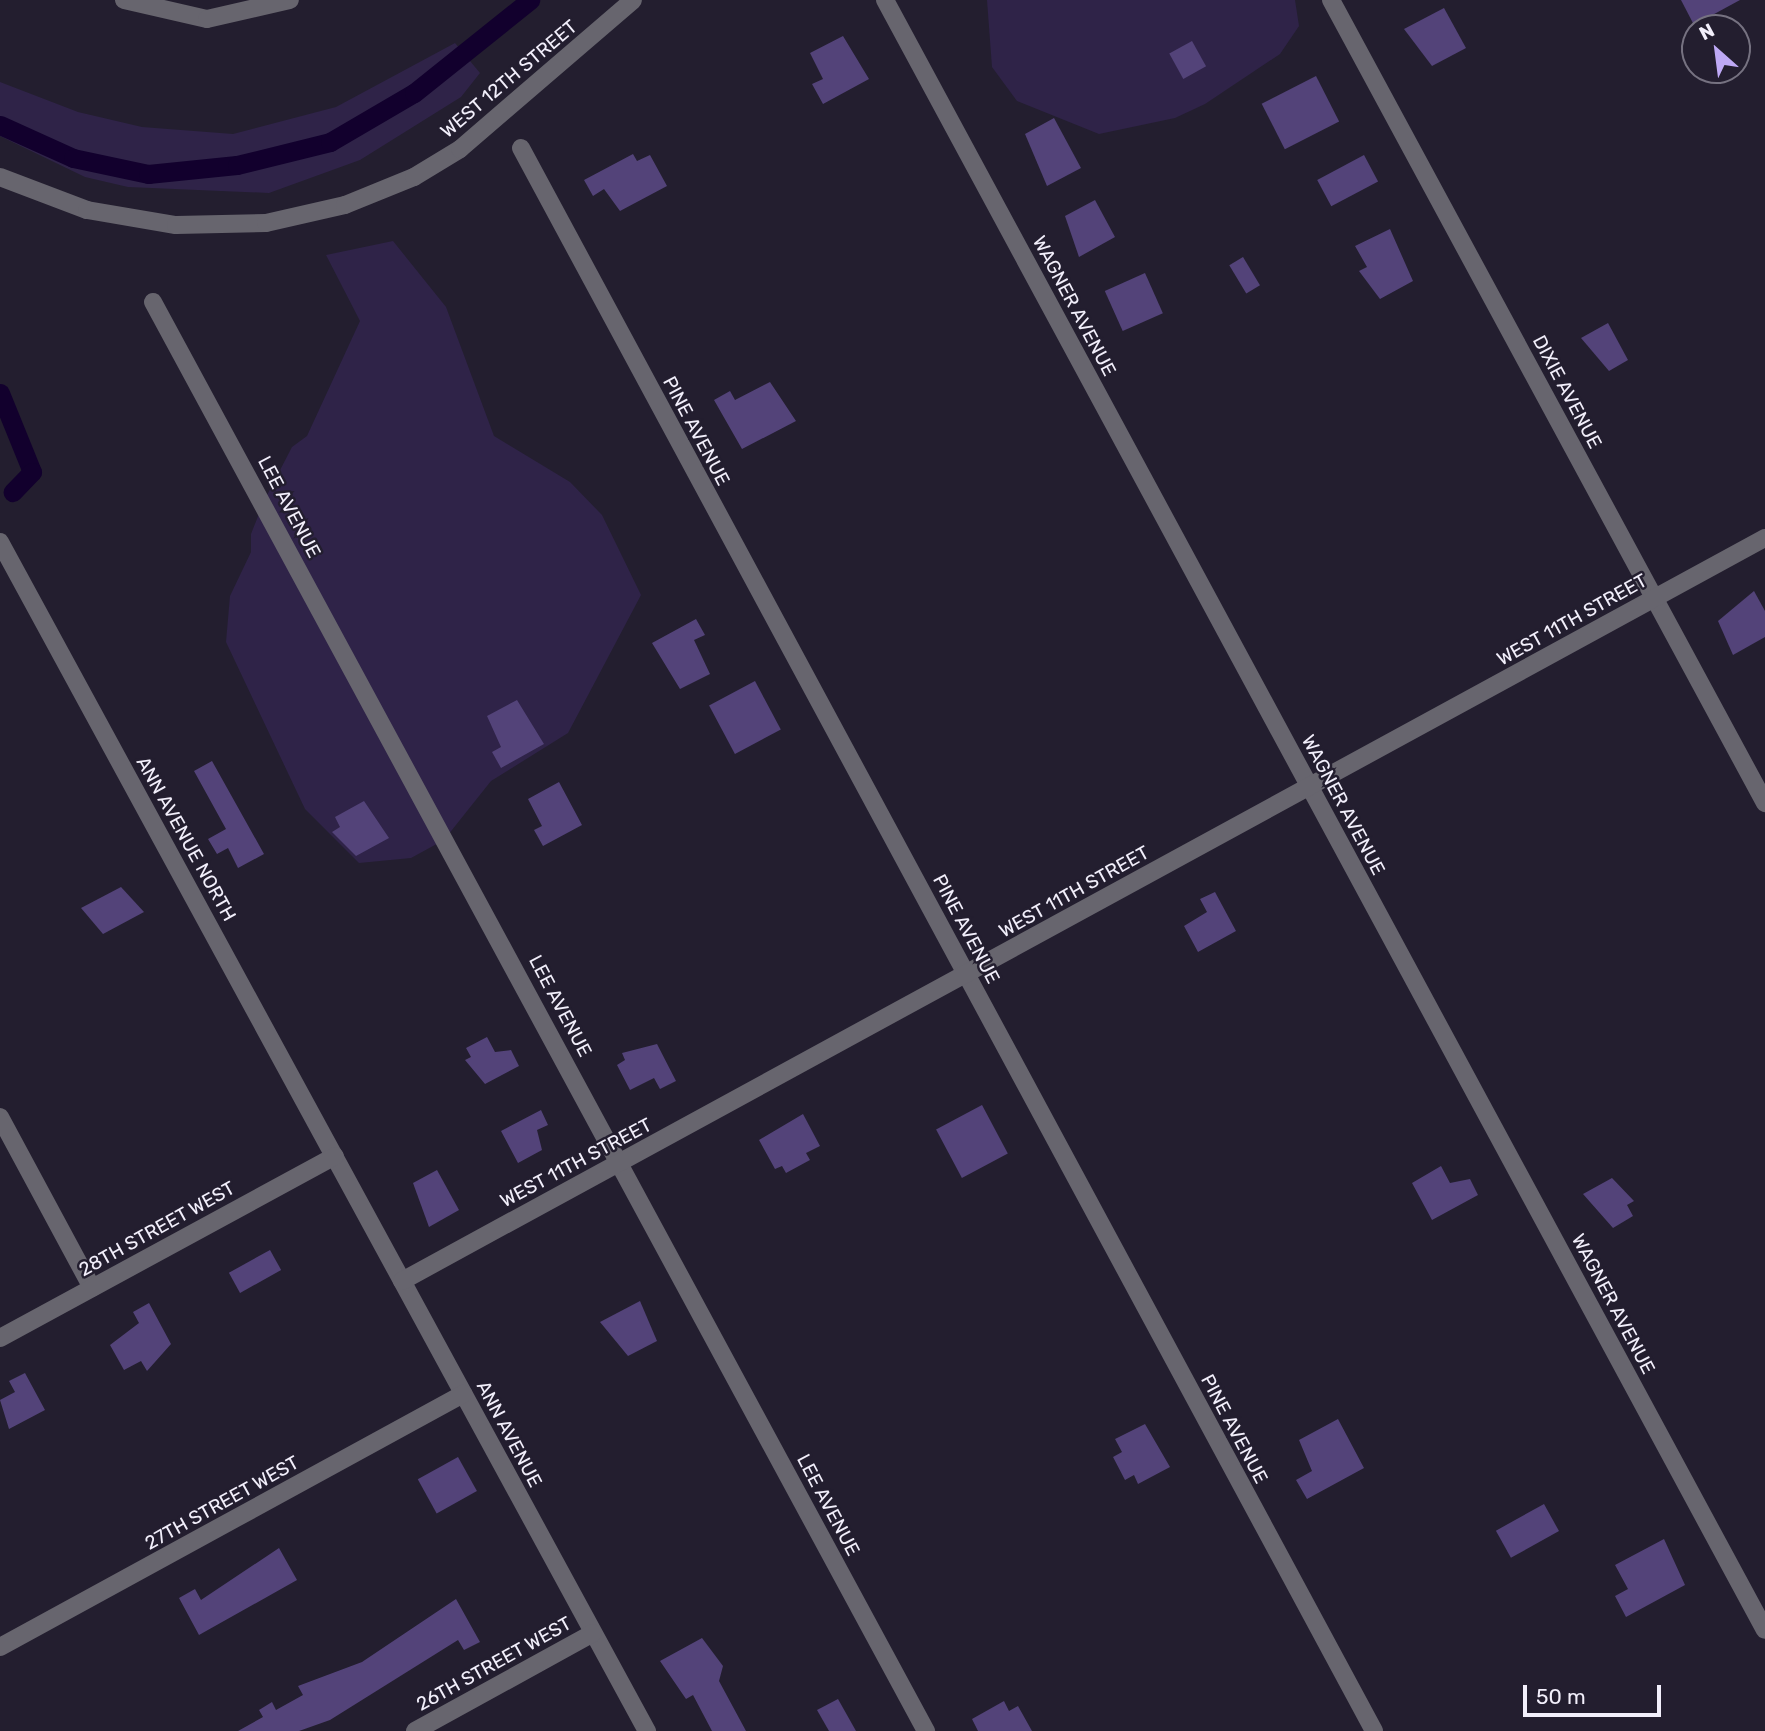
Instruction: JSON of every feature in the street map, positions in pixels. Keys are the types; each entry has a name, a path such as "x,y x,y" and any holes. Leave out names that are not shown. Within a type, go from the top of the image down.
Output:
{"street":[{"path":"124,0 207,19 290,0"},
{"name":"WEST 12TH STREET","path":"0,177 87,210 165,225 266,223 345,205 414,177 460,149 633,0"},
{"name":"WAGNER AVENUE","path":"885,0 1765,1630"},
{"name":"DIXIE AVENUE","path":"1331,0 1765,803"},
{"name":"PINE AVENUE","path":"521,148 1374,1731"},
{"name":"LEE AVENUE","path":"153,302 555,1039 617,1165 926,1731"},
{"name":"WEST 11TH STREET","path":"402,1281 1765,538"},
{"name":"ANN AVENUE NORTH","path":"0,542 335,1156"},
{"path":"0,1117 92,1288"},
{"name":"ANN AVENUE","path":"335,1156 647,1731"},
{"name":"28TH STREET WEST","path":"0,1338 335,1156"},
{"name":"27TH STREET WEST","path":"0,1647 463,1394"},
{"name":"26TH STREET WEST","path":"415,1731 593,1633"}],"shaded area":[{"path":"987,0 1295,0 1299,26 1280,54 1205,104 1175,118 1099,134 1017,101 992,67"},
{"path":"455,43 480,73 461,97 360,160 269,193 128,187 85,177 0,136 0,82 78,112 142,127 233,134 336,107"},
{"path":"393,241 446,307 494,436 570,482 602,515 641,595 568,733 491,781 444,840 411,858 359,863 305,809 226,642 230,596 251,552 251,534 264,501 292,447 307,436 360,321 326,255"}],"building":[{"path":"1681,0 1740,0 1714,14 1688,14"},
{"path":"1444,8 1466,48 1432,66 1404,29"},
{"path":"843,36 869,79 823,104 812,84 823,79 810,53"},
{"path":"1192,41 1206,66 1183,79 1169,54"},
{"path":"1316,76 1339,121 1285,149 1262,104"},
{"path":"1054,118 1081,168 1047,186 1025,134"},
{"path":"633,154 637,161 650,155 667,186 620,211 604,189 593,196 584,180"},
{"path":"1364,155 1378,181 1331,206 1317,180"},
{"path":"1095,200 1115,237 1079,257 1065,216"},
{"path":"1390,229 1413,281 1380,299 1359,271 1367,267 1355,246"},
{"path":"1243,257 1260,285 1246,294 1229,265"},
{"path":"1145,273 1163,313 1123,331 1105,291"},
{"path":"1608,323 1628,360 1609,371 1581,338"},
{"path":"770,382 796,421 742,449 714,400 730,391 735,400"},
{"path":"1754,591 1765,611 1765,637 1733,655 1718,621"},
{"path":"696,619 705,635 694,640 710,674 680,689 652,643"},
{"path":"755,681 781,730 735,754 709,705"},
{"path":"517,700 544,744 501,768 492,752 501,747 487,716"},
{"path":"212,761 264,854 238,868 228,848 217,854 208,839 226,829 194,771"},
{"path":"559,782 582,825 543,846 534,830 542,826 528,799"},
{"path":"364,801 389,838 356,856 332,832 340,827 335,817"},
{"path":"121,887 144,912 103,934 81,908"},
{"path":"1215,892 1236,931 1198,952 1184,926 1207,912 1200,899"},
{"path":"487,1037 495,1052 511,1050 519,1066 485,1084 465,1060 471,1057 466,1048"},
{"path":"657,1044 676,1081 660,1089 654,1078 630,1090 617,1065 625,1060 622,1053"},
{"path":"982,1105 1008,1154 962,1178 936,1129"},
{"path":"541,1110 548,1125 537,1130 542,1150 518,1163 501,1131"},
{"path":"803,1114 820,1146 806,1153 810,1160 786,1173 782,1166 775,1169 759,1140"},
{"path":"1441,1166 1450,1183 1470,1179 1478,1195 1432,1220 1412,1183"},
{"path":"437,1170 459,1210 429,1227 413,1183"},
{"path":"1612,1178 1634,1201 1627,1205 1633,1216 1613,1228 1583,1194"},
{"path":"270,1250 281,1270 240,1293 229,1273"},
{"path":"640,1301 657,1341 628,1356 600,1322"},
{"path":"149,1303 171,1344 147,1371 141,1361 124,1370 110,1345 139,1323 133,1312"},
{"path":"25,1373 45,1410 9,1429 0,1400 15,1392 9,1381"},
{"path":"1338,1419 1364,1468 1307,1499 1296,1480 1312,1471 1299,1440"},
{"path":"1145,1424 1170,1467 1138,1484 1134,1475 1125,1480 1113,1457 1122,1452 1115,1439"},
{"path":"458,1457 477,1491 437,1513 418,1479"},
{"path":"1544,1504 1559,1531 1511,1558 1496,1531"},
{"path":"1664,1539 1685,1585 1626,1617 1615,1596 1628,1589 1615,1565"},
{"path":"279,1548 297,1580 199,1635 179,1598 195,1589 201,1600"},
{"path":"456,1599 480,1642 464,1650 458,1640 330,1720 299,1731 238,1731 263,1717 259,1710 272,1702 276,1710 303,1695 298,1686 362,1662"},
{"path":"702,1638 723,1666 719,1681 746,1731 712,1731 693,1695 686,1699 660,1661"},
{"path":"838,1699 856,1731 829,1731 817,1710"},
{"path":"1004,1701 1009,1711 1018,1706 1032,1731 978,1731 972,1719"}],"waterway":[{"path":"0,125 73,158 148,174 237,165 330,142 414,93 530,0"},
{"path":"0,393 32,472 13,492"}]}
